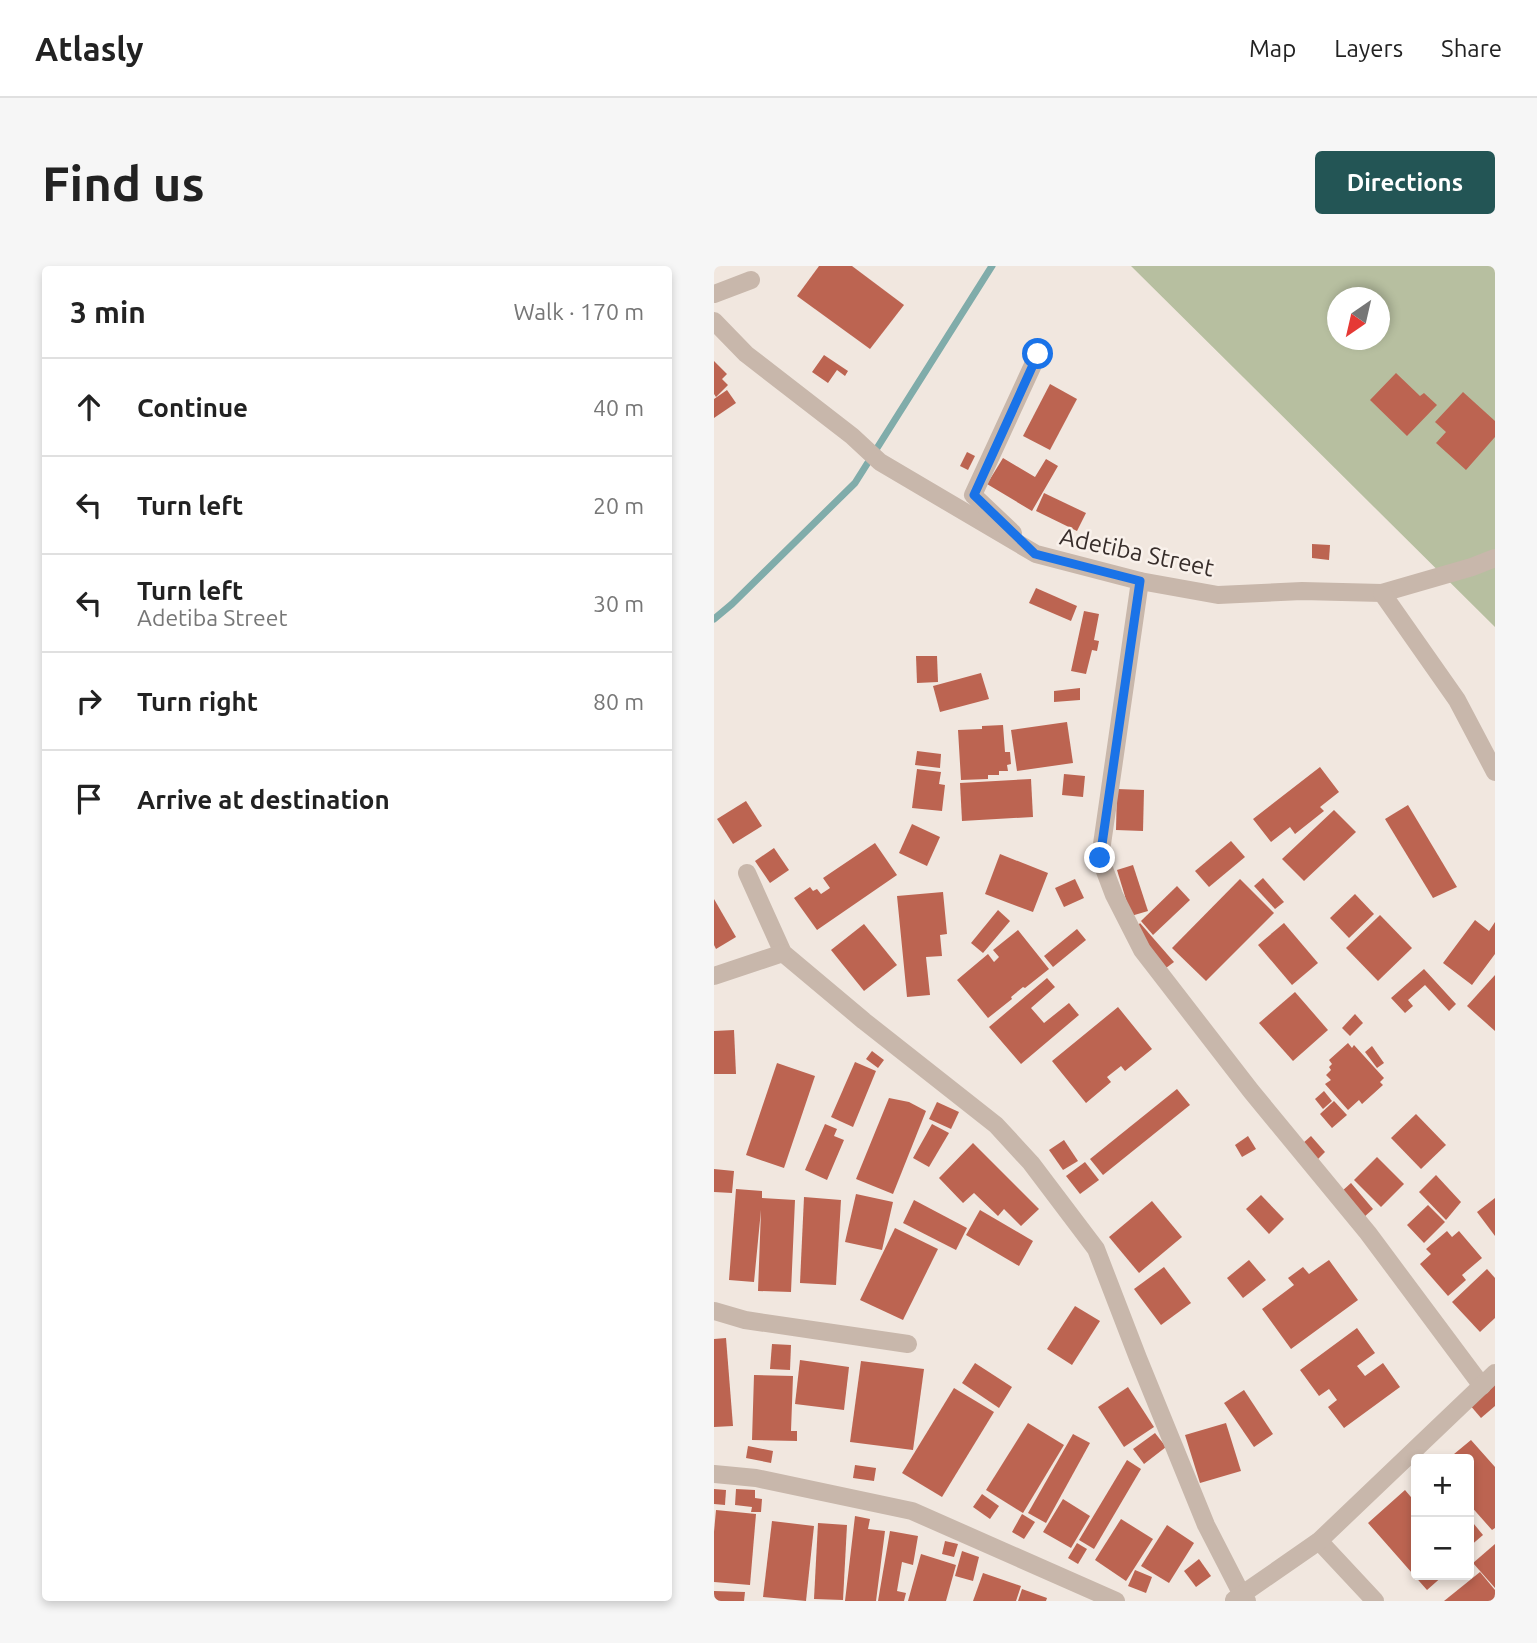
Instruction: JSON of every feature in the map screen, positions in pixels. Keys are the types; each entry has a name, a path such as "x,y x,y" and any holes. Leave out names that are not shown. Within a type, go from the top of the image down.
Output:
{"street":[{"path":"714,294 751,280"},
{"name":"Adetiba Street","path":"714,321 746,354 852,436 880,462 1035,554 1140,581 1218,595 1302,591 1382,593 1495,558"},
{"path":"1035,554 974,495 1038,354"},
{"path":"1140,581 1100,858 1114,895 1142,950 1251,1091 1368,1233 1482,1386"},
{"path":"1382,593 1457,700 1495,772"},
{"path":"747,873 783,953 996,1125 1031,1164 1097,1249 1206,1525 1241,1599 1320,1541 1495,1373"},
{"path":"714,976 783,953"},
{"path":"714,1311 745,1320 908,1344"},
{"path":"714,1474 757,1478 912,1511 1116,1601"},
{"path":"1320,1541 1375,1601"}],"green space":[{"path":"1131,266 1495,266 1495,627"}],"building":[{"path":"819,266 852,266 904,305 870,349 797,296"},
{"path":"824,355 848,371 845,376 837,370 828,383 812,372"},
{"path":"714,361 727,374 722,379 728,385 716,397 714,394"},
{"path":"1396,373 1420,396 1424,393 1437,405 1407,436 1370,400"},
{"path":"1050,384 1077,399 1050,450 1023,436"},
{"path":"727,390 736,403 714,418 714,399"},
{"path":"1463,392 1495,421 1495,437 1466,470 1436,443 1446,432 1435,422"},
{"path":"967,452 975,456 968,470 960,466"},
{"path":"1003,458 1035,477 1046,459 1058,466 1032,511 987,484"},
{"path":"1044,493 1086,513 1077,531 1036,511"},
{"path":"1312,544 1330,545 1329,560 1312,558"},
{"path":"1036,588 1077,606 1071,621 1029,603"},
{"path":"1084,611 1099,614 1094,640 1099,641 1097,651 1092,650 1086,674 1071,671"},
{"path":"916,656 937,656 938,682 917,683"},
{"path":"981,673 989,699 940,712 933,686"},
{"path":"1080,688 1080,700 1054,702 1054,691"},
{"path":"1067,722 1073,763 1017,771 1011,730"},
{"path":"1003,725 1005,752 1010,752 1011,764 1007,765 1008,771 999,771 999,775 988,775 988,779 961,780 958,730"},
{"path":"917,751 941,754 940,768 915,765"},
{"path":"1320,767 1339,792 1320,807 1324,811 1295,834 1290,827 1271,842 1253,819"},
{"path":"917,769 941,772 939,784 945,785 942,811 912,808"},
{"path":"1064,774 1085,776 1083,797 1062,795"},
{"path":"1031,779 1033,817 962,821 960,783"},
{"path":"1117,789 1144,790 1143,831 1116,830"},
{"path":"746,801 762,826 733,844 717,819"},
{"path":"1408,805 1457,887 1433,898 1385,819"},
{"path":"1334,810 1356,832 1304,881 1282,859"},
{"path":"912,824 940,837 927,866 899,853"},
{"path":"1231,841 1245,857 1209,887 1195,871"},
{"path":"875,843 897,875 817,930 794,898 810,887 821,894 830,888 823,878"},
{"path":"774,848 789,870 770,883 755,861"},
{"path":"1000,854 1048,873 1033,912 985,894"},
{"path":"1133,865 1148,911 1131,916 1117,870"},
{"path":"1263,878 1284,902 1275,909 1254,886"},
{"path":"1075,879 1084,898 1064,907 1055,888"},
{"path":"1240,879 1274,913 1206,981 1172,948"},
{"path":"1177,886 1190,900 1153,935 1141,921"},
{"path":"943,892 947,934 940,935 942,956 926,957 930,995 907,997 897,896"},
{"path":"1355,894 1374,914 1349,938 1330,918"},
{"path":"714,899 736,937 716,949 714,945"},
{"path":"998,910 1010,921 983,953 971,943"},
{"path":"1380,915 1412,948 1378,981 1346,948"},
{"path":"1475,920 1489,931 1495,922 1495,954 1472,985 1443,963"},
{"path":"1140,923 1174,962 1166,968 1136,928"},
{"path":"1284,923 1318,963 1292,985 1258,945"},
{"path":"864,924 897,965 864,991 831,950"},
{"path":"1077,929 1086,940 1053,967 1044,956"},
{"path":"1018,930 1049,969 1023,987 988,1018 957,980 988,954 994,962 999,957 993,950"},
{"path":"1424,969 1456,1004 1449,1011 1425,985 1408,1000 1413,1006 1405,1013 1391,998"},
{"path":"1495,975 1495,1031 1467,1006"},
{"path":"1047,978 1055,987 1031,1008 1044,1023 1069,1003 1079,1015 1021,1064 989,1027"},
{"path":"1295,992 1328,1030 1293,1061 1259,1023"},
{"path":"1118,1007 1152,1049 1125,1071 1121,1066 1107,1077 1111,1082 1086,1103 1052,1061"},
{"path":"1355,1014 1363,1023 1350,1036 1342,1028"},
{"path":"734,1030 736,1074 714,1074 714,1031"},
{"path":"1348,1043 1352,1048 1354,1045 1384,1078 1380,1082 1383,1085 1362,1104 1359,1100 1348,1110 1325,1084 1331,1080 1326,1075 1331,1070 1329,1067 1332,1064 1329,1060"},
{"path":"1372,1046 1384,1063 1377,1068 1365,1052"},
{"path":"872,1051 884,1060 878,1068 866,1059"},
{"path":"855,1062 876,1071 853,1127 831,1117"},
{"path":"777,1063 815,1076 784,1168 746,1155"},
{"path":"1177,1089 1190,1105 1103,1175 1090,1159"},
{"path":"1324,1091 1332,1101 1323,1109 1315,1099"},
{"path":"889,1098 909,1102 926,1111 893,1194 856,1179"},
{"path":"1334,1101 1347,1115 1332,1128 1320,1114"},
{"path":"937,1102 959,1112 951,1129 929,1119"},
{"path":"1416,1114 1446,1145 1421,1169 1391,1138"},
{"path":"825,1124 837,1129 834,1136 844,1140 827,1180 805,1170"},
{"path":"932,1124 949,1133 929,1167 913,1158"},
{"path":"1248,1136 1256,1149 1242,1157 1235,1145"},
{"path":"1311,1136 1325,1152 1316,1161 1302,1144"},
{"path":"1064,1140 1078,1161 1063,1170 1049,1150"},
{"path":"973,1143 1039,1209 1021,1226 1004,1209 998,1216 974,1193 963,1203 939,1178"},
{"path":"1377,1157 1404,1184 1381,1207 1354,1180"},
{"path":"1085,1162 1099,1180 1080,1194 1066,1176"},
{"path":"714,1169 734,1171 732,1193 714,1192"},
{"path":"1436,1175 1461,1202 1446,1220 1419,1192"},
{"path":"1351,1183 1373,1209 1363,1218 1341,1192"},
{"path":"736,1189 762,1191 762,1198 795,1200 791,1292 758,1291 761,1210 754,1282 729,1280"},
{"path":"856,1194 893,1202 882,1250 845,1242"},
{"path":"1261,1195 1284,1219 1269,1234 1246,1209"},
{"path":"804,1197 841,1200 836,1285 800,1283"},
{"path":"1495,1198 1495,1236 1477,1212"},
{"path":"914,1200 967,1228 956,1250 903,1223"},
{"path":"1152,1201 1182,1237 1139,1273 1109,1237"},
{"path":"1428,1205 1445,1222 1424,1243 1407,1225"},
{"path":"980,1210 1033,1241 1019,1266 966,1235"},
{"path":"895,1228 938,1249 903,1320 860,1300"},
{"path":"1447,1231 1452,1237 1459,1231 1482,1258 1462,1275 1466,1280 1448,1296 1420,1264 1431,1254 1426,1249"},
{"path":"1249,1260 1266,1280 1243,1298 1227,1278"},
{"path":"1329,1260 1358,1300 1291,1349 1262,1309 1294,1285 1288,1278 1303,1267 1309,1274"},
{"path":"1164,1267 1191,1303 1161,1325 1134,1289"},
{"path":"1487,1269 1495,1278 1495,1318 1480,1332 1452,1302"},
{"path":"1075,1306 1100,1321 1072,1365 1047,1349"},
{"path":"1357,1328 1375,1353 1357,1366 1365,1376 1383,1363 1400,1387 1344,1428 1328,1407 1337,1400 1329,1389 1319,1396 1300,1370"},
{"path":"726,1338 733,1426 714,1427 714,1339"},
{"path":"772,1344 791,1345 790,1370 770,1369"},
{"path":"800,1360 849,1367 844,1410 795,1404"},
{"path":"861,1361 924,1369 913,1450 850,1442"},
{"path":"975,1363 1012,1387 999,1408 962,1383"},
{"path":"754,1375 793,1376 791,1431 797,1431 797,1441 752,1440"},
{"path":"1495,1382 1495,1406 1481,1418 1469,1404"},
{"path":"1128,1387 1154,1427 1124,1447 1098,1407"},
{"path":"954,1388 994,1412 942,1497 902,1473"},
{"path":"1244,1390 1273,1434 1254,1447 1224,1403"},
{"path":"1028,1423 1064,1445 1023,1513 986,1490"},
{"path":"1226,1423 1241,1471 1200,1483 1185,1435"},
{"path":"1155,1433 1166,1447 1144,1464 1133,1449"},
{"path":"1073,1434 1090,1443 1046,1523 1028,1513"},
{"path":"1471,1440 1495,1467 1495,1528 1492,1530 1474,1510 1474,1454 1454,1454"},
{"path":"748,1446 773,1451 771,1463 746,1458"},
{"path":"1127,1460 1141,1469 1094,1549 1079,1540"},
{"path":"855,1465 876,1468 874,1481 853,1478"},
{"path":"714,1489 726,1490 725,1505 714,1504"},
{"path":"736,1489 755,1490 755,1498 762,1499 761,1512 751,1512 752,1507 735,1505"},
{"path":"1405,1490 1411,1497 1411,1572 1368,1523"},
{"path":"982,1494 999,1506 990,1519 973,1507"},
{"path":"1063,1499 1090,1516 1071,1548 1043,1532"},
{"path":"716,1510 756,1514 750,1585 714,1582"},
{"path":"1022,1514 1035,1522 1024,1539 1012,1532"},
{"path":"855,1516 870,1519 868,1529 885,1531 876,1601 845,1601"},
{"path":"1121,1519 1153,1539 1126,1581 1095,1560"},
{"path":"772,1521 814,1526 806,1601 763,1597"},
{"path":"818,1523 847,1525 843,1600 814,1599"},
{"path":"1474,1524 1483,1535 1474,1543"},
{"path":"1167,1525 1194,1543 1169,1583 1141,1566"},
{"path":"890,1531 918,1536 913,1565 902,1562 897,1591 906,1593 904,1601 878,1601"},
{"path":"945,1541 958,1544 954,1557 942,1554"},
{"path":"1077,1543 1087,1549 1078,1564 1068,1558"},
{"path":"1495,1544 1495,1588 1474,1564"},
{"path":"962,1551 979,1557 973,1581 955,1576"},
{"path":"921,1554 956,1565 946,1601 908,1601"},
{"path":"1199,1559 1211,1576 1196,1587 1184,1571"},
{"path":"1135,1570 1152,1577 1146,1593 1128,1586"},
{"path":"1480,1572 1495,1590 1495,1601 1444,1601 1470,1580 1474,1580"},
{"path":"983,1573 1021,1586 1016,1601 973,1601"},
{"path":"1418,1580 1438,1580 1427,1590"},
{"path":"1022,1589 1047,1598 1046,1601 1018,1601"},
{"path":"714,1591 745,1592 744,1601 714,1601"}],"waterway":[{"path":"714,619 855,483 992,266"}],"route":[{"path":"1038,354 974,495 1035,554 1140,581 1100,858"}]}
